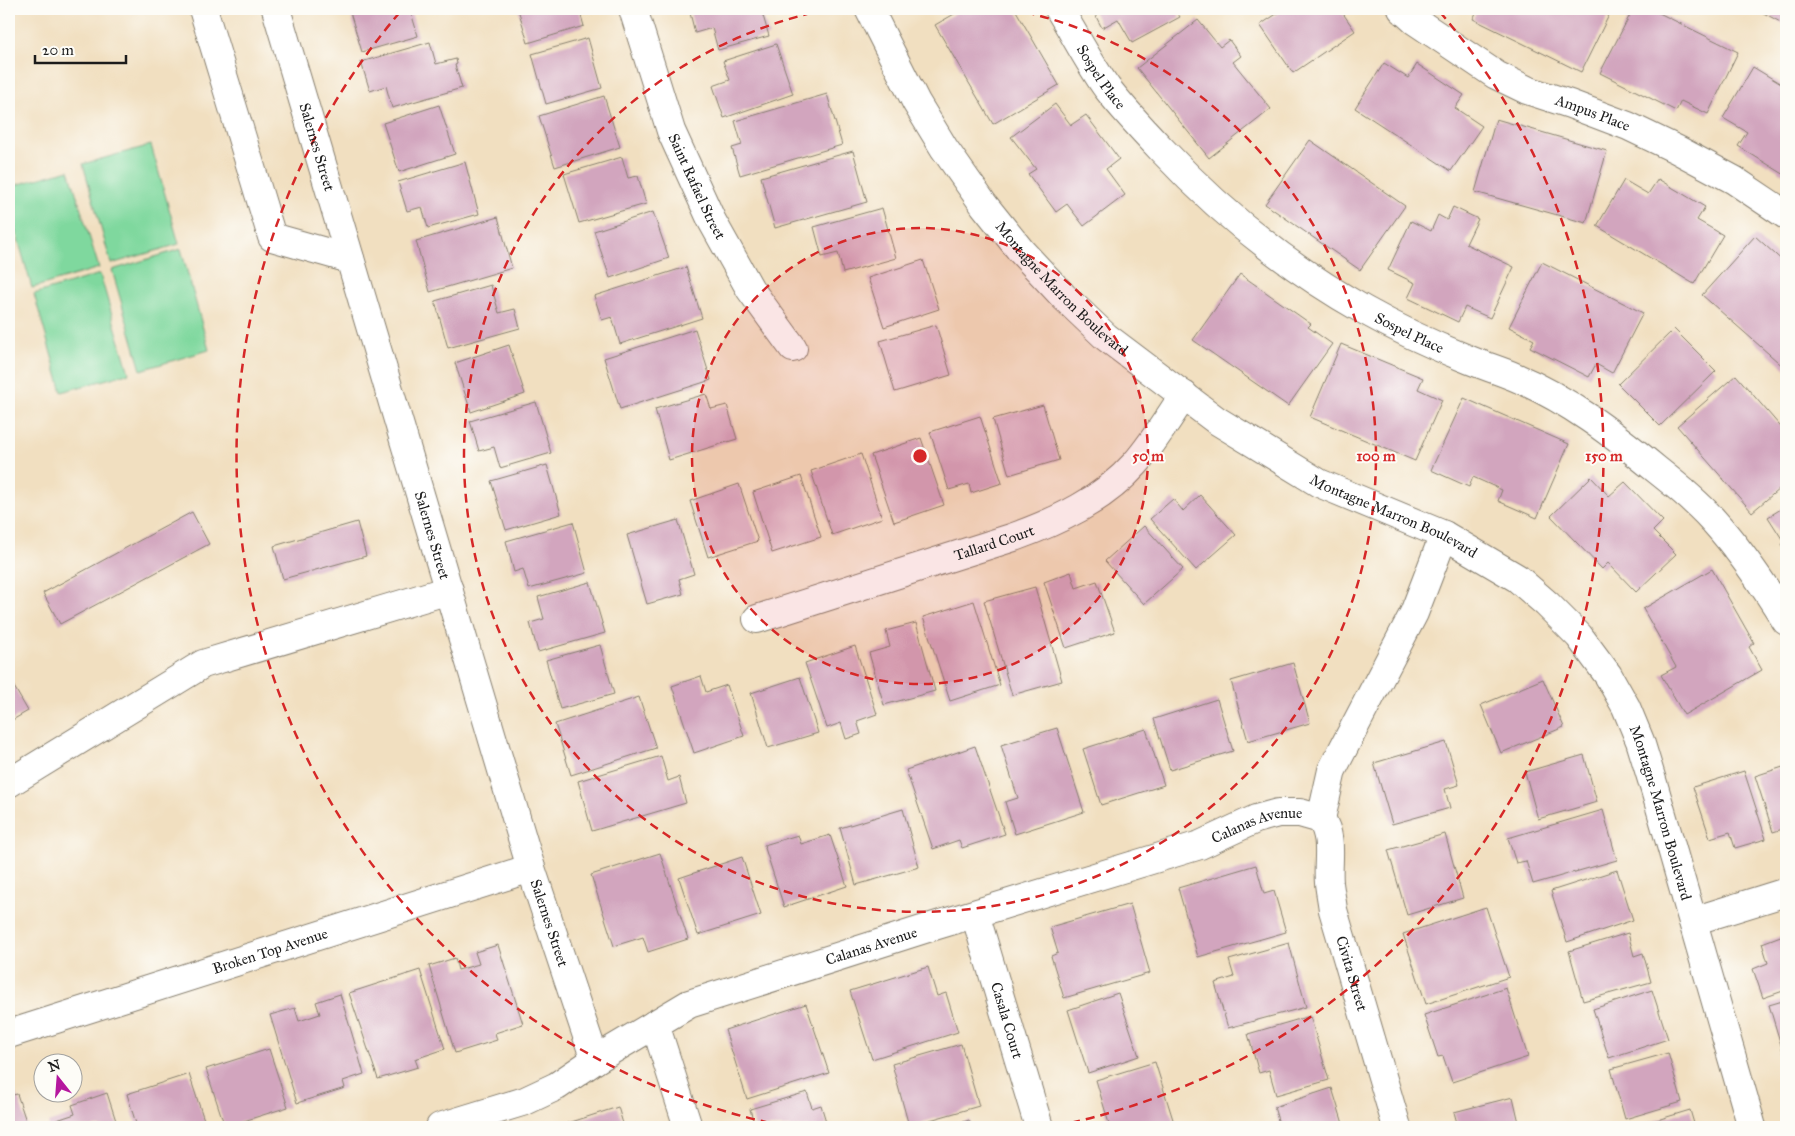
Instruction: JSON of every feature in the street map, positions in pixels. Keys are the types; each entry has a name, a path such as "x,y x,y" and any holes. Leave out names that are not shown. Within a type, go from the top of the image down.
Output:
{"street":[{"path":"203,9 272,237 350,260"},
{"name":"Salernes Street","path":"276,9 532,868 595,1060"},
{"name":"Saint Rafael Street","path":"633,9 671,131 704,205 733,262 750,289 793,348"},
{"name":"Montagne Marron Boulevard","path":"869,9 916,102 944,148 984,205 1015,243 1064,297 1106,337 1216,420 1319,483 1444,536 1517,578 1579,636 1608,675 1626,707 1640,741 1752,1127"},
{"name":"Sospel Place","path":"1059,9 1107,87 1138,125 1227,214 1266,246 1363,310 1403,331 1465,359 1516,377 1556,396 1594,420 1711,517 1742,555 1786,621"},
{"name":"Ampus Place","path":"1402,9 1422,25 1496,75 1527,90 1628,126 1678,150 1734,180 1786,215"},
{"name":"Tallard Court","path":"757,619 1014,537 1080,508 1112,485 1135,464 1184,396"},
{"path":"1320,819 1332,770 1414,613 1444,536"},
{"path":"9,783 203,664 449,590"},
{"name":"Calanas Avenue","path":"440,1127 524,1101 557,1086 595,1060 689,1004 1200,845 1256,819 1278,813 1300,813 1320,819"},
{"name":"Civita Street","path":"1320,819 1327,828 1329,884 1333,910 1397,1127"},
{"name":"Broken Top Avenue","path":"9,1034 532,868"},
{"path":"1693,921 1786,892"},
{"name":"Casala Court","path":"975,914 1039,1127"},
{"path":"655,1024 688,1127"}],"green space":[{"path":"151,145 179,244 111,264 83,164"},
{"path":"69,170 99,268 32,288 9,208 9,187"},
{"path":"181,249 209,350 141,370 112,270"},
{"path":"100,274 129,373 62,392 34,294"}],"building":[{"path":"349,9 410,9 418,36 362,52"},
{"path":"518,9 579,9 584,26 528,43"},
{"path":"689,9 761,9 769,36 718,50 712,28 695,33"},
{"path":"963,9 1015,9 1059,85 993,124 935,25"},
{"path":"1092,9 1175,9 1180,17 1132,43 1118,19 1102,28"},
{"path":"1284,9 1340,9 1355,31 1293,73 1260,25"},
{"path":"1478,9 1612,9 1581,72 1473,19"},
{"path":"1633,9 1651,9 1738,52 1708,114 1681,101 1676,111 1600,73"},
{"path":"1756,9 1786,9 1786,25"},
{"path":"1198,20 1220,47 1229,40 1241,56 1233,62 1271,109 1209,158 1137,68"},
{"path":"588,38 602,88 546,104 532,54"},
{"path":"430,42 436,64 456,59 457,64 455,65 462,88 392,108 386,86 370,91 361,62"},
{"path":"776,44 793,94 724,118 713,86 730,80 723,61"},
{"path":"1384,63 1408,78 1417,64 1464,95 1455,108 1482,126 1451,171 1355,108"},
{"path":"1753,67 1786,87 1785,175 1738,146 1747,132 1723,118"},
{"path":"827,94 842,145 740,175 732,148 742,145 735,121"},
{"path":"604,96 620,147 555,167 539,116"},
{"path":"1055,104 1071,125 1086,115 1119,159 1106,169 1125,195 1084,226 1067,204 1056,212 1028,174 1036,169 1011,137"},
{"path":"439,105 455,154 399,172 383,123"},
{"path":"1496,119 1607,151 1586,223 1475,192"},
{"path":"1310,140 1405,206 1360,270 1265,204"},
{"path":"853,151 867,202 775,228 761,177"},
{"path":"622,157 628,178 638,176 646,204 579,223 564,174"},
{"path":"465,162 479,214 428,228 422,207 407,211 398,182"},
{"path":"1658,179 1705,207 1697,220 1723,235 1694,284 1597,226 1624,180 1648,194"},
{"path":"1453,207 1478,219 1466,244 1514,267 1490,318 1465,307 1458,322 1408,298 1415,283 1388,270 1411,221 1431,231 1438,215 1447,220"},
{"path":"882,208 896,258 843,273 838,253 822,257 814,227"},
{"path":"653,212 669,258 610,278 594,231"},
{"path":"498,217 512,268 430,292 416,241"},
{"path":"1755,236 1786,264 1786,369 1702,295"},
{"path":"923,260 939,309 884,327 868,278"},
{"path":"1542,262 1643,313 1612,373 1596,364 1589,377 1530,347 1534,340 1509,327"},
{"path":"686,267 702,318 620,344 612,317 602,320 594,296"},
{"path":"1240,274 1311,324 1308,327 1332,344 1288,406 1193,340"},
{"path":"491,285 499,313 515,309 520,328 448,348 435,301"},
{"path":"936,325 951,375 895,392 880,341"},
{"path":"695,329 711,380 620,409 604,358"},
{"path":"1674,329 1716,371 1660,426 1618,384"},
{"path":"1341,344 1423,378 1418,389 1442,400 1415,461 1310,417"},
{"path":"509,345 525,394 471,412 455,363"},
{"path":"1736,375 1786,433 1786,483 1752,512 1677,426"},
{"path":"706,394 711,409 727,405 737,439 669,460 655,409"},
{"path":"1464,398 1569,444 1537,518 1498,501 1502,490 1473,477 1469,487 1431,470"},
{"path":"536,402 551,453 500,468 494,447 479,451 470,421"},
{"path":"1043,405 1059,460 1009,475 993,419"},
{"path":"980,416 1002,483 971,493 969,484 949,490 930,432"},
{"path":"921,438 944,505 894,522 871,455"},
{"path":"861,454 882,518 832,535 811,471"},
{"path":"547,465 561,514 506,530 491,481"},
{"path":"801,476 821,537 772,553 753,492"},
{"path":"1591,477 1609,496 1625,482 1663,521 1653,531 1676,554 1636,592 1608,563 1602,569 1551,516"},
{"path":"739,484 758,541 708,557 690,501"},
{"path":"1200,495 1236,535 1196,570 1150,519 1173,499 1183,511"},
{"path":"1786,506 1786,553 1781,544 1784,542 1768,517"},
{"path":"192,512 209,544 60,624 43,593"},
{"path":"678,520 694,574 679,579 683,594 647,604 627,535"},
{"path":"357,522 366,556 283,579 274,546"},
{"path":"573,522 587,573 529,589 523,569 514,572 506,541"},
{"path":"1144,526 1183,569 1144,604 1105,561"},
{"path":"1712,569 1754,643 1749,647 1762,670 1684,715 1661,675 1676,667 1643,609"},
{"path":"1071,572 1076,588 1097,581 1115,632 1066,648 1044,582"},
{"path":"590,582 605,633 538,652 530,623 544,619 538,597"},
{"path":"1035,587 1062,681 1012,695 984,601"},
{"path":"974,601 1000,685 950,701 923,617"},
{"path":"916,623 935,691 884,705 869,653 890,647 886,631"},
{"path":"600,645 614,694 560,709 546,660"},
{"path":"855,646 877,714 857,721 861,734 846,739 841,723 827,728 805,663"},
{"path":"1293,663 1310,723 1248,741 1231,681"},
{"path":"701,676 706,692 727,685 744,736 694,753 672,686"},
{"path":"800,677 818,733 768,748 751,693"},
{"path":"9,678 28,711 9,722"},
{"path":"1543,679 1564,727 1501,753 1481,705"},
{"path":"639,697 656,748 571,775 555,724"},
{"path":"1217,699 1233,751 1170,770 1154,719"},
{"path":"1057,728 1084,812 1015,834 1005,802 1018,798 1001,745"},
{"path":"1146,729 1164,785 1101,805 1083,749"},
{"path":"1446,742 1459,785 1445,789 1450,808 1392,824 1374,763"},
{"path":"975,746 1005,834 962,848 959,840 933,849 906,770"},
{"path":"1584,755 1597,802 1538,819 1525,772"},
{"path":"661,756 668,781 679,777 686,803 592,831 578,781"},
{"path":"1786,766 1786,828 1773,832 1755,776"},
{"path":"1744,771 1766,839 1735,848 1730,832 1710,838 1693,787"},
{"path":"903,809 919,867 856,885 840,828"},
{"path":"1603,810 1617,860 1533,884 1526,861 1516,863 1508,838"},
{"path":"1445,834 1463,898 1407,915 1388,850"},
{"path":"798,835 801,844 830,835 847,886 784,907 764,845"},
{"path":"660,853 688,939 648,952 643,937 614,946 591,875"},
{"path":"742,857 761,915 698,935 679,878"},
{"path":"1256,865 1264,894 1274,891 1286,932 1198,957 1178,888"},
{"path":"1617,870 1633,920 1567,942 1551,891"},
{"path":"1130,904 1150,973 1064,998 1051,956 1058,953 1050,927"},
{"path":"1486,907 1509,977 1426,1004 1403,934"},
{"path":"1628,933 1634,956 1643,953 1651,982 1583,1001 1569,951"},
{"path":"1786,934 1786,990 1763,998 1753,969 1768,963 1762,943"},
{"path":"1289,943 1306,1007 1228,1028 1215,983 1234,977 1229,960"},
{"path":"498,945 523,1024 495,1033 497,1040 455,1053 429,966 455,958 458,970 479,964 475,952"},
{"path":"928,967 937,996 946,993 958,1032 872,1059 850,991"},
{"path":"420,970 445,1049 415,1059 418,1067 378,1079 349,993"},
{"path":"1506,988 1528,1057 1452,1082 1443,1056 1438,1057 1424,1015"},
{"path":"1652,990 1668,1039 1609,1058 1593,1009"},
{"path":"1118,993 1139,1056 1088,1073 1068,1010"},
{"path":"340,994 364,1074 343,1081 345,1088 297,1103 270,1015 295,1008 299,1021 320,1014 316,1002"},
{"path":"1786,1000 1786,1054 1784,1055 1769,1005"},
{"path":"806,1004 829,1073 747,1099 725,1030"},
{"path":"1310,1016 1329,1080 1276,1095 1269,1070 1259,1073 1248,1034"},
{"path":"961,1044 979,1106 909,1126 892,1064"},
{"path":"269,1049 288,1107 225,1127 206,1069"},
{"path":"1668,1053 1682,1102 1625,1119 1611,1069"},
{"path":"1155,1062 1175,1126 1110,1127 1096,1080"},
{"path":"189,1074 206,1126 137,1127 127,1094"},
{"path":"1332,1088 1344,1127 1280,1127 1274,1107"},
{"path":"807,1092 812,1108 821,1105 827,1125 818,1127 755,1127 750,1109"},
{"path":"107,1093 118,1127 49,1127 48,1123 75,1114 72,1105 82,1104 82,1102"},
{"path":"17,1094 28,1127 9,1127 9,1096"},
{"path":"1513,1097 1520,1127 1458,1127 1454,1112"},
{"path":"618,1107 624,1127 556,1127"},
{"path":"1690,1110 1695,1127 1634,1127"},
{"path":"969,1120 972,1127 949,1127"}]}
